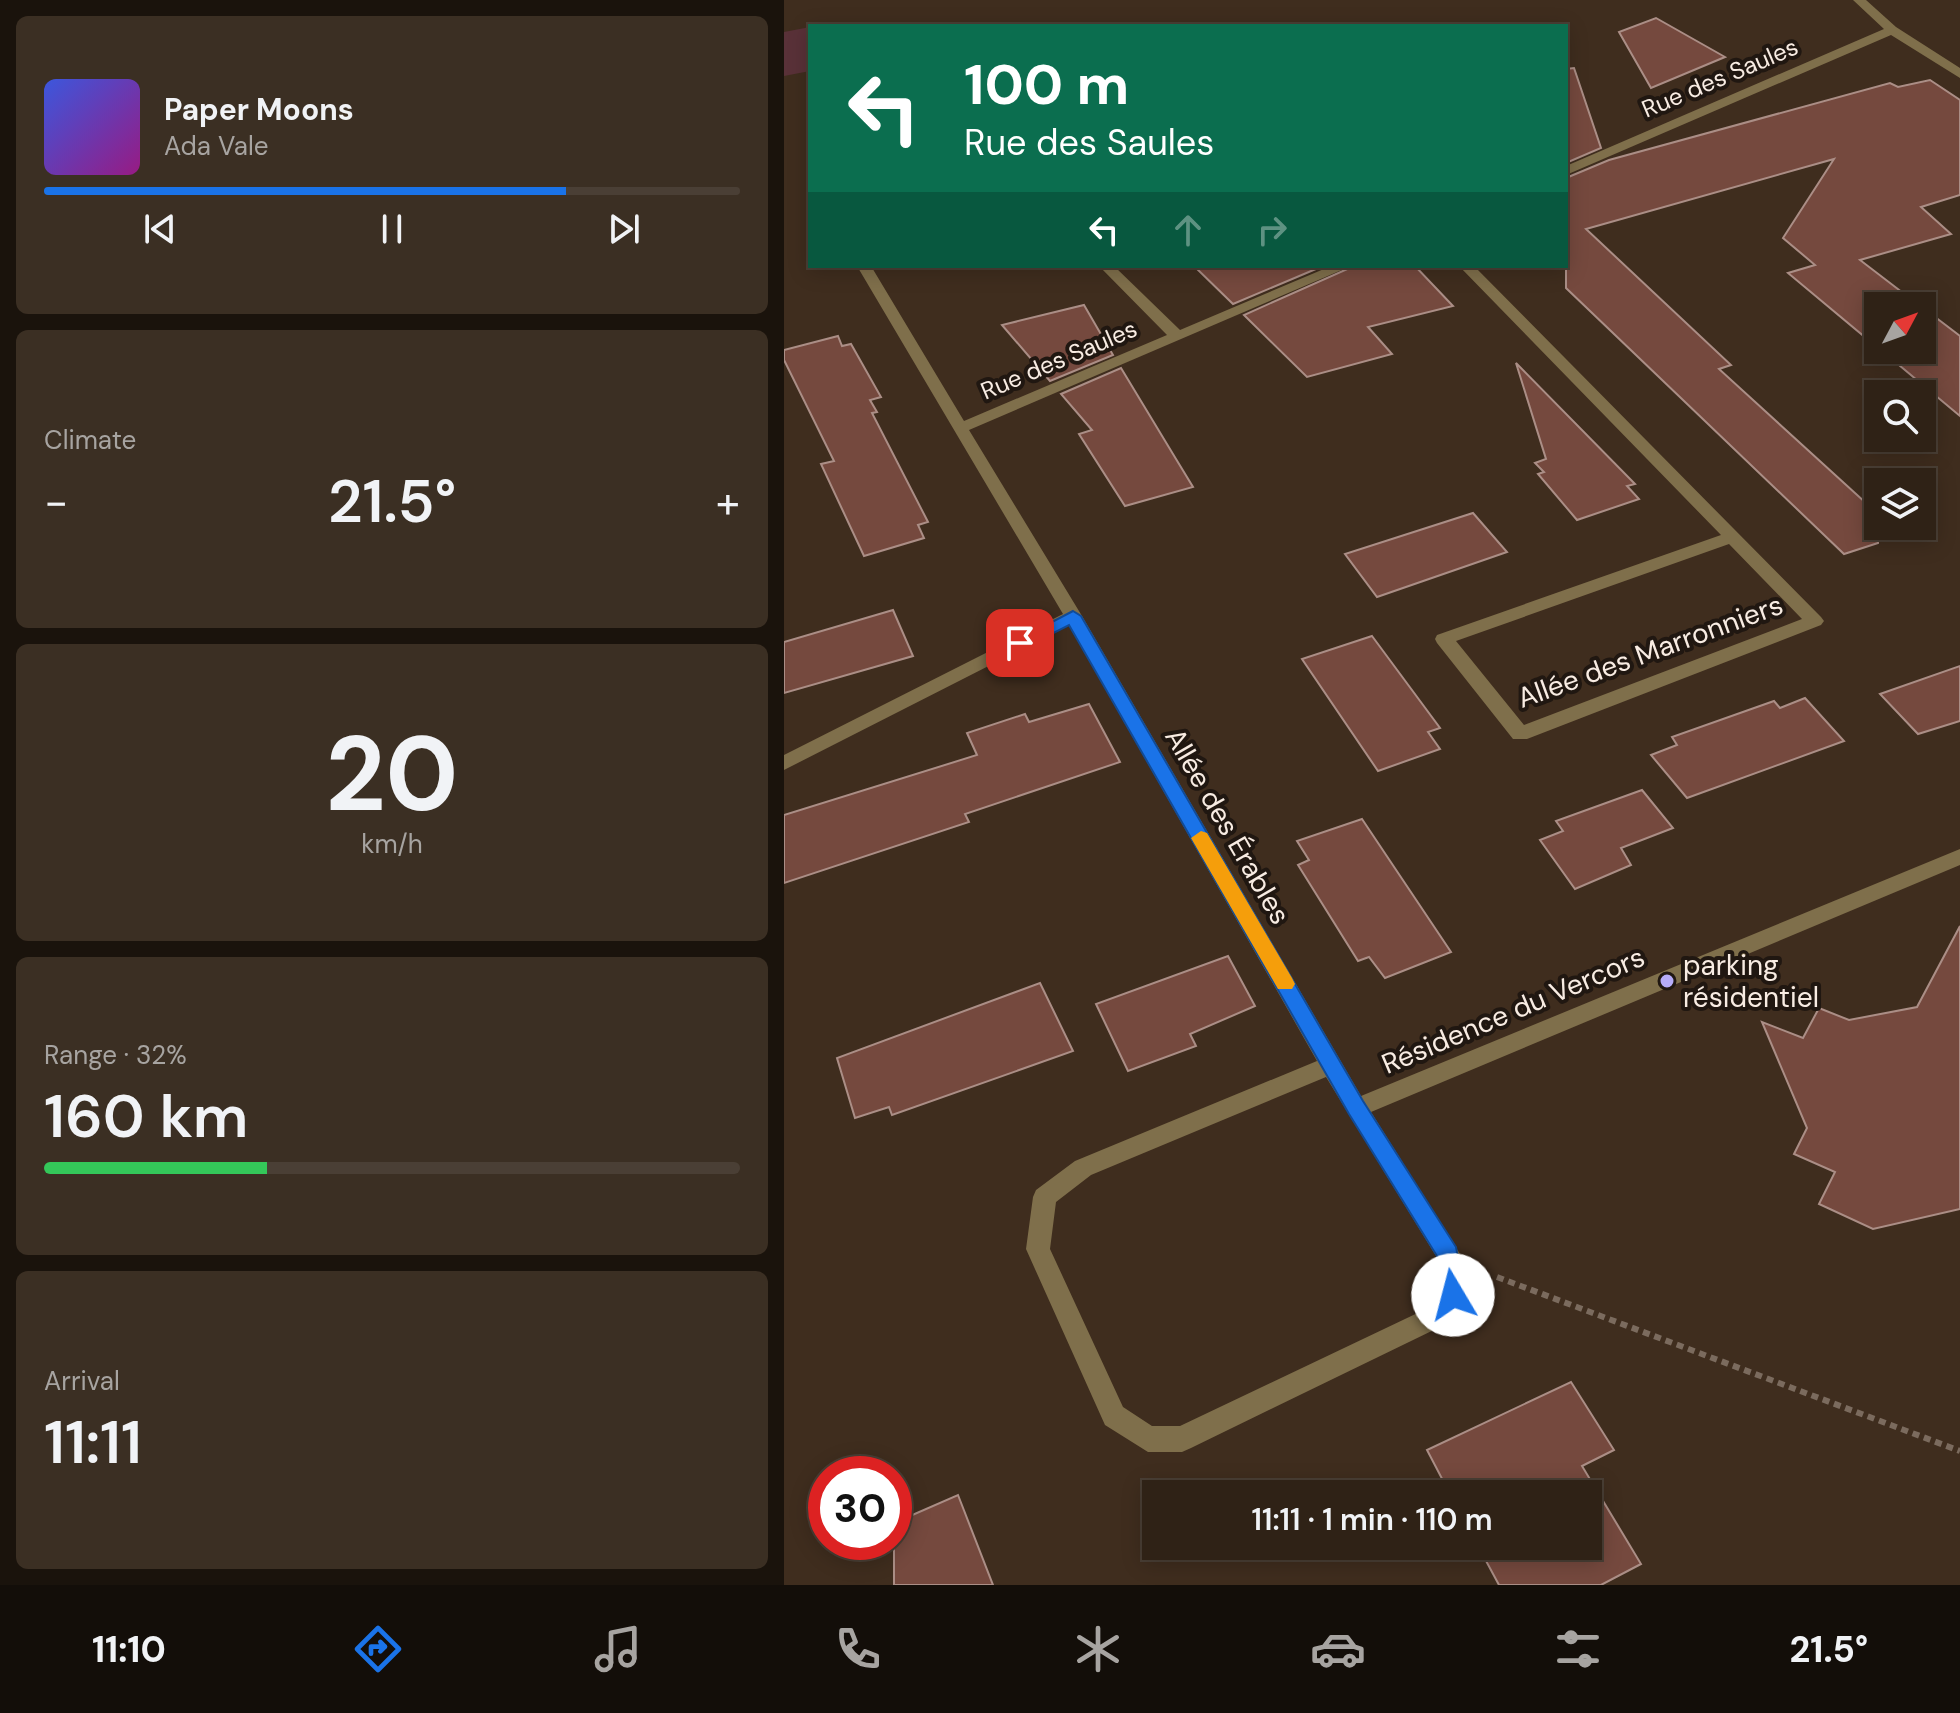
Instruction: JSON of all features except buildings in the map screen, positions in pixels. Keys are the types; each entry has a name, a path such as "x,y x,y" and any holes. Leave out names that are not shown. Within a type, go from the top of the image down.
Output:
{"street":[{"path":"1859,0 1892,30 1960,74"},
{"name":"Rue des Saules","path":"1568,170 1892,30"},
{"name":"Rue des Saules","path":"865,268 1073,616"},
{"name":"Rue des Saules","path":"1108,268 1177,336"},
{"name":"Rue des Saules","path":"960,428 1339,268"},
{"name":"Allée des Marronniers","path":"1468,268 1730,538 1815,621 1520,734 1444,639 1730,538"},
{"path":"784,763 1073,616"},
{"name":"Allée des Érables","path":"1073,616 1356,1108 1448,1254 1453,1295 1435,1317 1182,1439 1148,1439 1114,1416 1038,1249 1045,1197 1083,1168 1331,1065"},
{"name":"Résidence du Vercors","path":"1356,1108 1960,857"}],"path":[{"path":"1448,1254 1528,1291 1960,1451"}],"shaded area":[{"path":"808,27 808,71 784,76 784,32"}],"slow traffic":[{"path":"1201,838 1285,984"}],"place":[{"name":"parking résidentiel","path":"1667,981"}],"route":[{"path":"1020,643 1073,616 1356,1108 1448,1254 1453,1295"}]}
